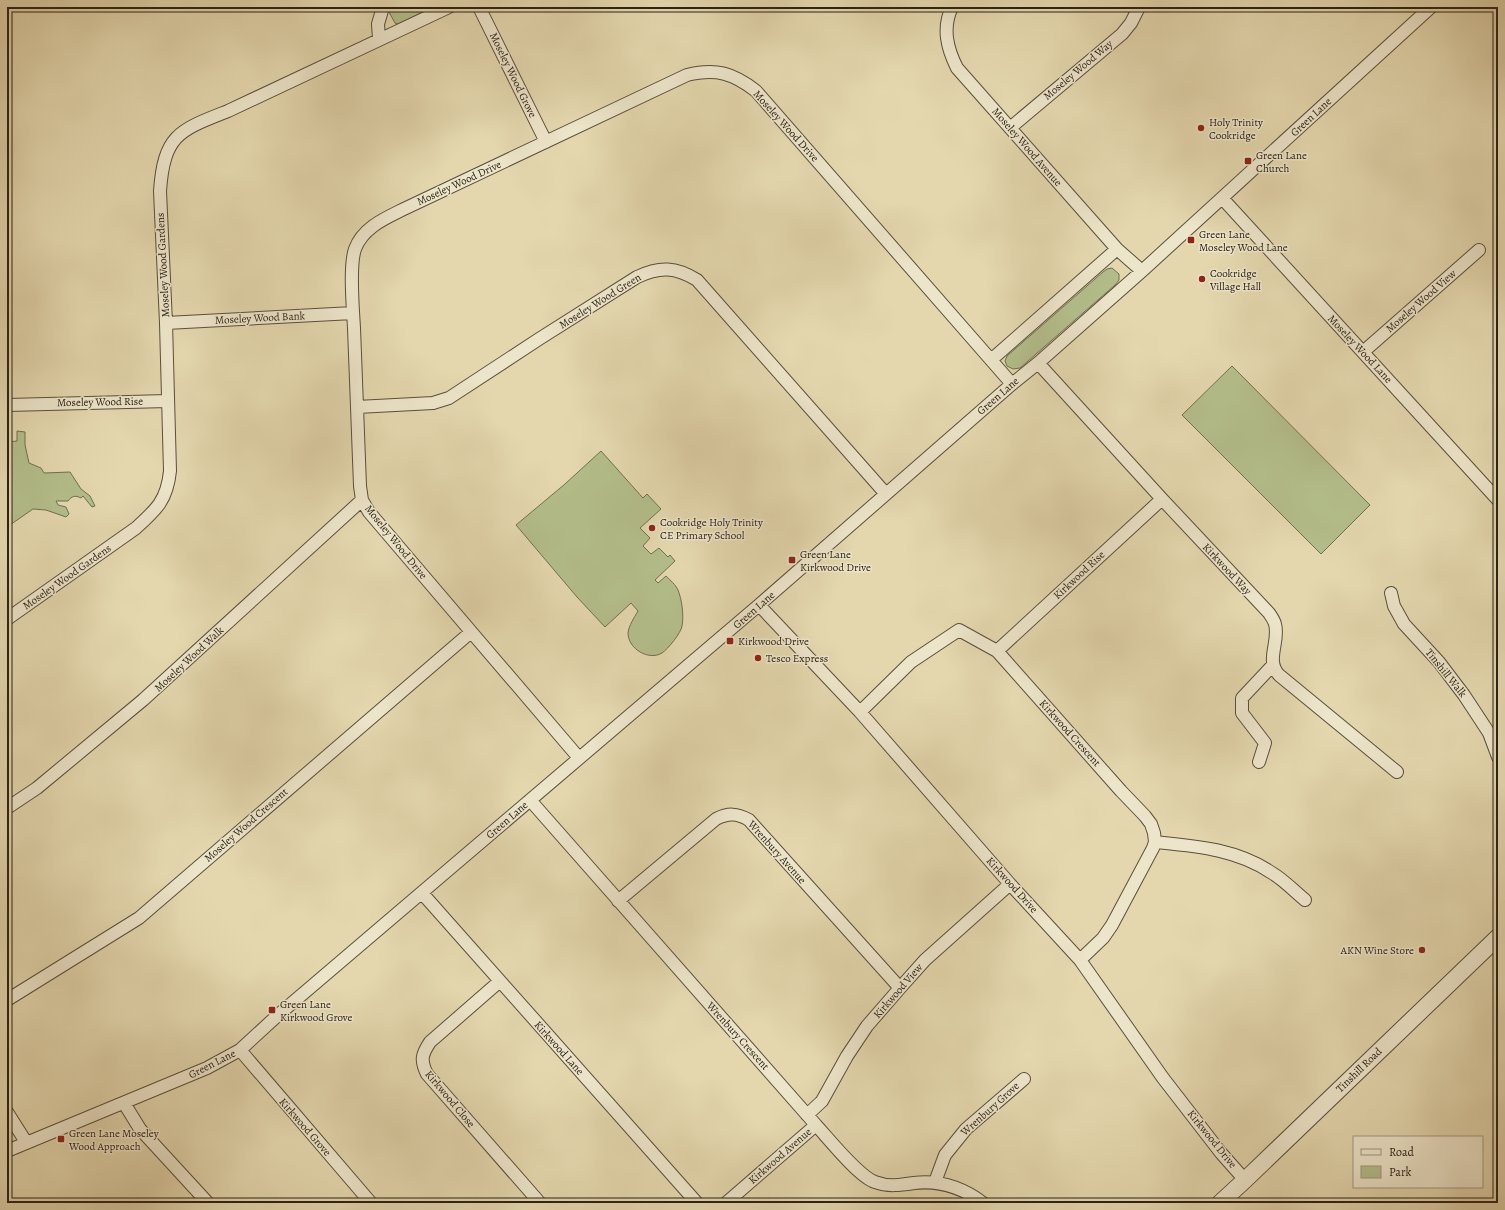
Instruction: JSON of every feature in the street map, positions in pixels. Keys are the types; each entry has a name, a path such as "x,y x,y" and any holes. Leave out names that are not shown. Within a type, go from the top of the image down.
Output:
{"street":[{"path":"379,39 378,24 383,7"},
{"name":"Moseley Wood Gardens","path":"7,619 136,528 151,515 164,499 170,471 166,324 160,191 161,173 165,157 173,142 181,132 192,126 228,111 448,7"},
{"name":"Moseley Wood Grove","path":"480,7 546,142"},
{"name":"Moseley Wood Avenue","path":"952,7 947,22 946,37 950,53 957,68 1117,249 1142,271"},
{"name":"Moseley Wood Way","path":"1010,128 1122,34 1131,23 1139,7"},
{"name":"Green Lane","path":"7,1151 207,1068 240,1050 579,758 759,606 1012,384 1038,363 1142,271 1431,7"},
{"name":"Moseley Wood Drive","path":"579,758 369,512 362,500 360,486 353,313 353,264 355,249 368,229 377,222 406,208 687,75 701,72 716,72 731,75 744,81 756,91 1012,384"},
{"name":"Moseley Wood Lane","path":"1222,198 1498,500"},
{"path":"991,360 1117,249"},
{"name":"Moseley Wood View","path":"1363,352 1479,250"},
{"name":"Moseley Wood Green","path":"357,407 433,403 449,398 637,277 649,271 663,269 676,270 697,280 886,494"},
{"name":"Moseley Wood Bank","path":"166,324 353,313"},
{"name":"Kirkwood Way","path":"1038,363 1162,499 1269,613 1275,623 1276,634 1272,657 1273,665"},
{"name":"Moseley Wood Rise","path":"7,405 168,401"},
{"name":"Kirkwood Rise","path":"997,651 1162,499"},
{"name":"Moseley Wood Walk","path":"7,808 37,788 143,700 362,500"},
{"name":"Tinshill Walk","path":"1391,593 1394,606 1404,624 1439,662 1464,695 1489,733 1498,757"},
{"name":"Kirkwood Drive","path":"759,606 860,712 1010,884 1080,960 1164,1078 1221,1153 1245,1180"},
{"name":"Kirkwood Crescent","path":"860,712 910,662 959,630 997,651 1145,816 1151,824 1155,842"},
{"name":"Moseley Wood Crescent","path":"7,1000 139,918 471,632"},
{"path":"1259,762 1265,743 1242,713 1242,698 1273,665 1279,675 1397,772"},
{"name":"Wrenbury Crescent","path":"530,800 816,1125 863,1176 874,1182 886,1185 935,1182 953,1186 975,1196 983,1203"},
{"name":"Wrenbury Avenue","path":"618,901 716,819 724,815 734,814 742,816 749,820 900,988"},
{"path":"1080,960 1103,938 1112,925 1155,842 1201,847 1229,853 1253,862 1273,873 1305,900"},
{"name":"Kirkwood View","path":"808,1115 822,1101 847,1056 867,1026 900,988 925,960 1010,884"},
{"name":"Kirkwood Lane","path":"422,893 697,1203"},
{"name":"Tinshill Road","path":"1220,1203 1498,937"},
{"name":"Kirkwood Close","path":"500,981 430,1042 423,1052 423,1065 427,1074 540,1203"},
{"name":"Kirkwood Grove","path":"240,1050 371,1203"},
{"name":"Wrenbury Grove","path":"935,1182 945,1155 966,1129 1024,1079"},
{"path":"124,1103 140,1129 208,1203"},
{"path":"7,1112 26,1142"},
{"name":"Kirkwood Avenue","path":"726,1203 816,1125"}],"green space":[{"path":"392,7 433,7 398,24 395,23 389,12"},
{"path":"1112,268 1119,274 1119,280 1115,285 1020,368 1013,369 1007,366 1005,361 1007,356 1103,272"},
{"path":"1232,366 1370,505 1321,554 1182,415"},
{"path":"17,431 25,432 25,445 29,463 41,468 44,473 70,472 81,489 90,496 95,506 92,507 83,496 81,498 74,496 68,501 56,501 58,505 66,507 69,514 66,517 46,510 33,509 7,527 7,442 17,441"},
{"path":"601,451 643,498 647,494 661,509 640,528 650,538 643,546 651,554 659,548 668,557 670,555 675,561 655,580 658,583 666,576 676,586 681,598 683,618 682,626 677,637 665,651 657,655 651,656 640,652 631,644 628,633 638,611 631,603 605,627 577,597 516,525 565,484"}],"place":[{"name":"Holy Trinity Cookridge","path":"1201,128"},
{"name":"Green Lane Church","path":"1248,161"},
{"name":"Green Lane Moseley Wood Lane","path":"1191,240"},
{"name":"Cookridge Village Hall","path":"1202,279"},
{"name":"Cookridge Holy Trinity CE Primary School","path":"652,528"},
{"name":"Green Lane Kirkwood Drive","path":"792,560"},
{"name":"Kirkwood Drive","path":"730,641"},
{"name":"Tesco Express","path":"758,658"},
{"name":"AKN Wine Store","path":"1422,950"},
{"name":"Green Lane Kirkwood Grove","path":"272,1010"},
{"name":"Green Lane Moseley Wood Approach","path":"61,1139"}]}
